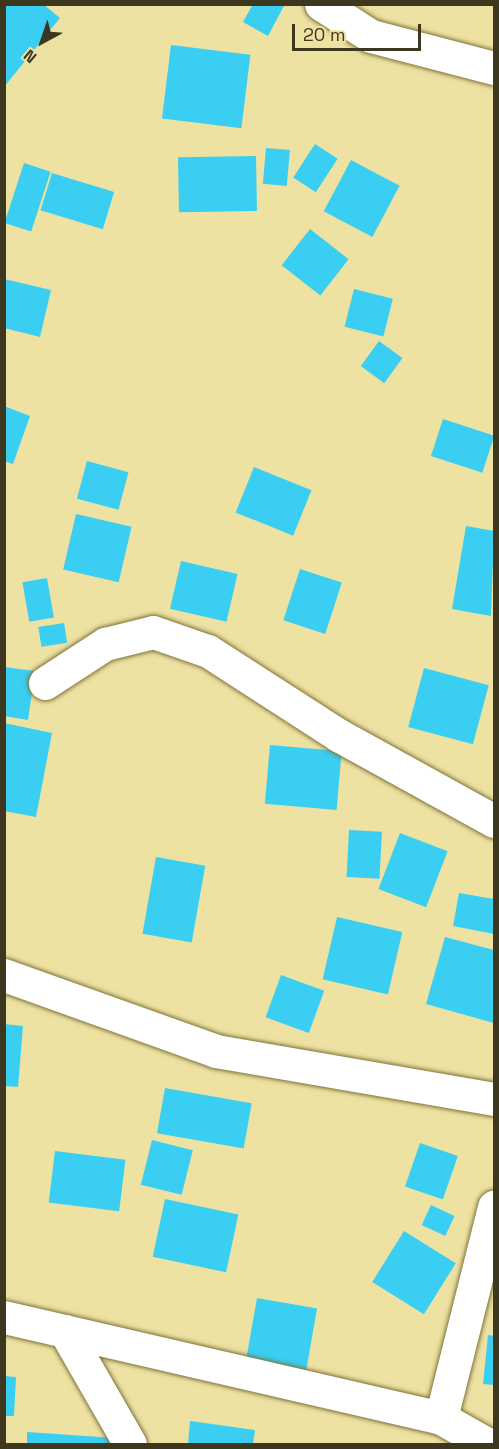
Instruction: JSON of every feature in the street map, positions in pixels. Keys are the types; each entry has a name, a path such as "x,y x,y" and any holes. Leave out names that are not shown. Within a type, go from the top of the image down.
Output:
{"street":[{"path":"321,4 371,36 495,68"},
{"path":"45,683 105,644 153,632 208,651 340,736 495,821"},
{"path":"4,975 216,1051 495,1099"},
{"path":"441,1418 495,1207"},
{"path":"4,1317 441,1418 487,1444"},
{"path":"65,1330 130,1444"}],"building":[{"path":"4,4 43,4 60,18 4,87"},
{"path":"253,4 285,4 268,36 243,22"},
{"path":"171,45 250,55 241,128 162,118"},
{"path":"315,144 338,159 316,192 293,178"},
{"path":"266,148 290,150 287,186 263,184"},
{"path":"256,156 257,211 179,212 178,157"},
{"path":"351,160 400,186 372,237 324,211"},
{"path":"24,163 51,172 31,232 5,223"},
{"path":"52,173 114,192 103,229 41,210"},
{"path":"310,229 349,259 320,295 282,265"},
{"path":"4,279 51,290 40,337 4,328"},
{"path":"354,289 393,299 383,337 345,327"},
{"path":"379,341 402,358 384,383 361,366"},
{"path":"4,406 30,416 13,464 4,461"},
{"path":"443,419 494,436 482,473 431,456"},
{"path":"87,461 129,472 118,510 77,499"},
{"path":"254,467 311,490 293,536 236,512"},
{"path":"76,514 132,527 119,582 63,570"},
{"path":"466,526 494,531 491,616 452,609"},
{"path":"181,561 238,574 226,622 170,609"},
{"path":"300,569 342,583 325,634 283,620"},
{"path":"47,578 54,617 29,622 22,582"},
{"path":"64,623 67,643 41,647 38,627"},
{"path":"4,667 35,671 28,720 4,716"},
{"path":"424,668 489,685 473,744 408,727"},
{"path":"4,723 52,733 36,817 4,811"},
{"path":"270,745 342,751 337,810 265,804"},
{"path":"349,830 382,832 379,879 347,877"},
{"path":"400,833 448,851 426,907 378,889"},
{"path":"156,857 205,866 192,942 142,934"},
{"path":"459,893 494,899 494,934 453,926"},
{"path":"337,917 402,932 388,994 323,979"},
{"path":"445,937 494,950 494,1023 426,1004"},
{"path":"281,975 324,991 309,1033 266,1017"},
{"path":"4,1024 23,1026 18,1087 4,1086"},
{"path":"165,1088 252,1103 244,1149 157,1133"},
{"path":"152,1140 193,1150 182,1195 141,1185"},
{"path":"420,1143 458,1156 443,1200 405,1186"},
{"path":"55,1151 125,1160 119,1211 49,1203"},
{"path":"165,1199 238,1215 226,1272 153,1257"},
{"path":"431,1205 455,1216 445,1236 422,1225"},
{"path":"404,1231 456,1263 424,1314 372,1282"},
{"path":"257,1298 317,1309 306,1370 246,1359"},
{"path":"488,1335 494,1336 494,1385 483,1384"},
{"path":"4,1376 16,1377 14,1416 4,1416"},
{"path":"190,1421 255,1430 253,1444 188,1444"},
{"path":"27,1432 115,1438 115,1444 27,1444"}]}
